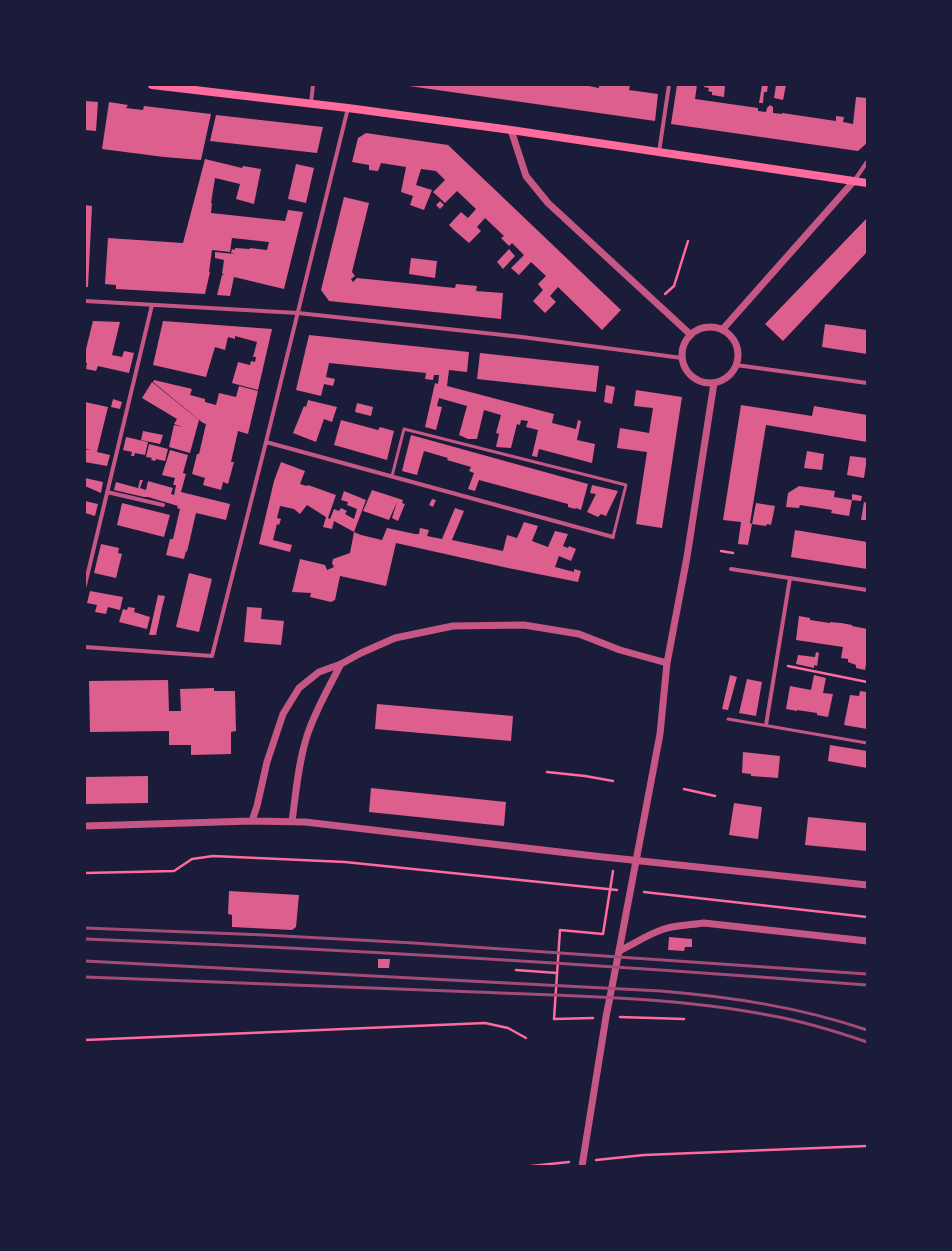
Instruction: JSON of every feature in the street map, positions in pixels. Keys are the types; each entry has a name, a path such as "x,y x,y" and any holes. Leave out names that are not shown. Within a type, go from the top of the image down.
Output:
{"main road":[{"path":"152,85 348,108 511,130 867,183"}],"street":[{"path":"311,104 313,85"},
{"path":"659,152 668,85"},
{"path":"85,647 212,656 348,108"},
{"path":"511,130 526,176 548,203 691,335"},
{"path":"722,330 854,181 867,162"},
{"path":"85,302 298,313 522,337 682,358"},
{"path":"85,585 152,305"},
{"path":"709,328 722,330 732,339 735,345 737,358 736,365 729,375 720,381 705,382 697,380 689,374 684,367 682,358 684,346 691,335 696,331 709,328"},
{"path":"736,365 867,383"},
{"path":"579,1164 660,734 667,663 687,557 714,382"},
{"path":"266,442 613,537"},
{"path":"107,492 163,505"},
{"path":"731,569 867,590"},
{"path":"766,725 790,578"},
{"path":"252,820 257,806 267,762 282,714 299,688 319,672 341,664 395,638 453,626 524,625 579,634 620,650 667,663"},
{"path":"292,821 300,764 307,736 321,702 341,664"},
{"path":"85,826 252,820 292,821 594,856 867,885"},
{"path":"620,951 664,929 704,923 867,941"}],"lane":[{"path":"392,476 404,429 626,485 613,537"},
{"path":"728,719 867,743"}],"path":[{"path":"664,296 674,286 688,241"},
{"path":"721,552 733,553"},
{"path":"776,664 867,682"},
{"path":"547,772 613,781"},
{"path":"684,788 715,796"},
{"path":"85,873 174,871 192,859 213,856 345,862 618,890"},
{"path":"606,1017 554,1019 560,930 603,934 613,871"},
{"path":"641,892 867,917"},
{"path":"516,970 557,973"},
{"path":"634,1017 684,1019"},
{"path":"85,1040 485,1023 508,1028 526,1038"},
{"path":"591,1160 652,1154 867,1146"},
{"path":"531,1166 579,1164"}],"building":[{"path":"409,85 584,85 599,88 599,85 630,85 629,90 658,94 655,121"},
{"path":"677,85 697,85 695,99 758,108 758,111 766,112 770,105 773,107 773,113 836,121 836,116 844,117 843,122 853,124 856,97 867,98 867,143 858,151 671,124"},
{"path":"705,85 725,85 724,97 712,95 712,92 708,91 709,88 704,87"},
{"path":"762,85 768,85 767,92 764,92 763,103 759,103"},
{"path":"776,85 786,85 783,100 774,98"},
{"path":"85,101 98,102 96,131 85,130"},
{"path":"109,102 128,105 126,108 143,110 144,106 211,114 201,160 102,149"},
{"path":"216,115 323,127 317,153 210,141"},
{"path":"366,133 448,145 621,310 602,330 558,287 550,296 556,302 545,313 533,301 543,290 538,284 546,276 531,262 519,275 511,268 524,255 512,243 509,246 501,238 504,236 485,218 477,227 481,231 469,243 455,231 449,225 461,212 468,218 476,209 457,191 445,203 433,192 445,180 436,171 421,169 416,185 432,190 424,210 410,205 413,196 401,192 406,167 381,163 378,171 369,170 369,165 352,162 358,138"},
{"path":"205,159 242,168 243,166 261,169 254,204 236,199 240,184 215,178 211,213 285,221 288,210 303,212 284,289 234,277 230,296 217,295 222,275 225,275 222,274 224,260 215,258 215,252 235,254 231,253 232,249 235,250 235,248 267,250 269,242 232,238 230,252 212,250 210,272 205,294 116,289 116,285 105,284 108,238 183,243"},
{"path":"296,164 314,168 306,203 288,199"},
{"path":"344,197 369,203 352,272 355,276 351,279 353,282 357,278 455,288 456,284 477,286 476,291 503,293 501,319 329,301 321,290"},
{"path":"440,201 444,205 440,209 436,205"},
{"path":"85,205 92,206 88,287 85,287"},
{"path":"867,218 867,252 783,341 765,324"},
{"path":"509,249 515,256 503,269 497,262"},
{"path":"411,258 437,261 435,278 409,274"},
{"path":"93,321 120,322 112,355 122,357 124,351 134,353 129,373 98,366 96,371 86,369 87,363 85,363 85,349"},
{"path":"163,321 272,329 258,390 232,383 238,362 250,365 251,361 255,362 256,357 253,357 257,342 235,336 235,339 228,337 225,350 215,347 206,377 153,365"},
{"path":"825,324 867,330 867,354 822,347"},
{"path":"309,335 469,352 467,372 449,370 447,386 554,414 552,423 576,429 578,420 581,421 577,440 595,444 592,463 539,449 537,457 532,456 538,430 526,427 528,421 521,420 520,425 517,424 511,448 496,447 499,434 496,433 501,415 484,410 477,439 468,439 459,435 467,406 439,398 437,406 442,407 436,430 425,427 435,383 438,384 439,375 434,375 433,380 425,379 426,373 329,363 326,377 335,379 333,386 324,384 321,396 296,390"},
{"path":"480,353 599,366 596,392 477,379"},
{"path":"154,380 192,389 190,395 205,399 205,402 216,405 219,393 236,397 239,386 258,391 248,434 238,431 231,462 234,462 228,484 223,482 221,490 203,485 205,478 192,474 197,454 199,454 206,424 153,382"},
{"path":"152,382 199,420 190,453 169,447 174,425 183,427 174,424 177,419 142,398"},
{"path":"606,385 615,387 612,404 604,402"},
{"path":"636,390 682,397 662,528 636,524 647,452 617,448 620,428 649,433 653,408 634,406"},
{"path":"113,399 122,402 120,409 111,407"},
{"path":"308,400 337,407 332,422 324,419 316,442 293,433"},
{"path":"85,402 108,407 97,452 110,455 107,466 85,462 85,450 91,450 85,449"},
{"path":"357,403 373,407 371,416 355,412"},
{"path":"741,405 812,416 814,406 867,415 867,442 766,425 750,523 752,524 748,545 738,544 741,522 723,520"},
{"path":"341,420 378,430 380,427 394,431 387,460 334,445"},
{"path":"143,431 163,435 160,444 141,440"},
{"path":"411,435 588,484 581,510 568,507 568,504 479,480 475,491 468,489 474,473 469,471 471,467 424,451 417,475 402,471"},
{"path":"126,437 148,442 145,455 135,453 134,456 131,456 132,452 123,450"},
{"path":"149,444 168,449 165,461 156,459 155,461 151,460 152,458 146,457"},
{"path":"170,450 188,455 183,473 186,474 181,492 230,504 226,520 196,513 184,559 166,555 170,539 173,539 180,509 177,508 178,506 148,497 114,490 116,482 138,488 140,480 143,480 140,488 146,490 148,481 173,488 171,494 174,495 176,485 173,485 175,478 162,475"},
{"path":"807,451 824,454 822,470 804,468"},
{"path":"850,456 867,458 864,478 847,475"},
{"path":"281,462 305,471 300,484 308,485 336,495 328,518 330,519 334,509 339,511 341,508 347,511 345,514 354,519 357,509 347,505 348,502 341,500 344,491 366,500 354,532 334,521 332,529 323,527 326,517 307,505 300,514 294,509 280,506 277,518 281,519 279,525 277,524 273,540 292,545 290,552 259,544 274,481"},
{"path":"85,478 103,482 101,493 85,486"},
{"path":"592,485 618,491 606,516 601,514 598,517 587,512 596,494 590,493"},
{"path":"799,486 835,491 834,497 852,500 849,516 831,513 832,510 800,505 799,508 786,507 788,493"},
{"path":"372,490 403,500 402,503 405,504 398,521 392,518 397,502 389,520 363,511"},
{"path":"852,494 862,496 861,501 852,500"},
{"path":"432,499 436,500 433,507 429,505"},
{"path":"85,501 98,504 95,516 85,513"},
{"path":"864,502 867,503 867,520 861,520"},
{"path":"122,503 170,515 164,537 117,525"},
{"path":"756,503 775,506 771,525 767,524 766,526 752,524"},
{"path":"455,508 464,511 452,540 503,551 507,535 517,538 524,522 538,526 532,541 548,547 555,531 568,534 563,546 568,548 569,546 576,549 571,561 559,556 555,567 574,572 574,569 581,571 578,582 396,543 386,586 340,576 335,600 331,602 310,597 311,593 292,592 300,559 325,565 327,570 334,567 332,563 333,559 350,553 354,532 382,540 387,528 419,534 420,528 429,530 427,536 442,539"},
{"path":"795,530 867,542 867,569 791,557"},
{"path":"101,544 119,548 118,553 122,554 116,578 94,573"},
{"path":"189,573 212,579 199,632 176,627"},
{"path":"90,591 123,597 120,610 108,607 106,614 95,612 97,605 87,603"},
{"path":"158,595 165,596 156,635 149,635"},
{"path":"128,607 135,608 134,612 150,617 147,629 119,622 123,609 127,610"},
{"path":"247,607 262,608 261,619 284,621 281,645 244,642"},
{"path":"799,616 810,618 810,620 841,623 867,629 867,659 865,670 856,668 856,665 848,662 848,659 841,658 843,647 796,640"},
{"path":"816,652 819,653 817,666 814,665 814,668 796,664 798,655 815,657"},
{"path":"730,675 737,677 728,710 722,709"},
{"path":"814,675 826,678 823,693 833,694 828,717 817,715 817,713 786,709 790,686 811,690"},
{"path":"747,679 762,682 756,716 739,713"},
{"path":"168,680 169,711 181,711 180,689 214,688 214,691 235,691 236,731 231,732 231,754 191,755 191,745 169,745 169,731 90,732 89,681"},
{"path":"860,691 867,692 867,729 844,725 850,695 859,696"},
{"path":"377,704 513,716 511,741 375,729"},
{"path":"830,745 867,751 867,768 828,761"},
{"path":"743,752 780,756 778,778 751,776 751,774 742,773"},
{"path":"148,776 148,803 85,804 85,777"},
{"path":"371,788 506,802 504,826 369,812"},
{"path":"734,803 762,807 758,839 729,835"},
{"path":"808,817 867,823 867,851 805,845"},
{"path":"229,891 299,895 296,927 292,930 232,927 232,915 228,914"},
{"path":"669,937 692,939 692,947 685,947 684,951 668,950"},
{"path":"378,959 390,959 389,968 378,968"}],"railway":[{"path":"85,928 265,935 414,943 867,974"},
{"path":"85,939 476,958 867,985"},
{"path":"85,961 661,991 714,996 765,1004 816,1015 867,1030"},
{"path":"85,977 623,998 696,1004 781,1017 867,1042"}]}
